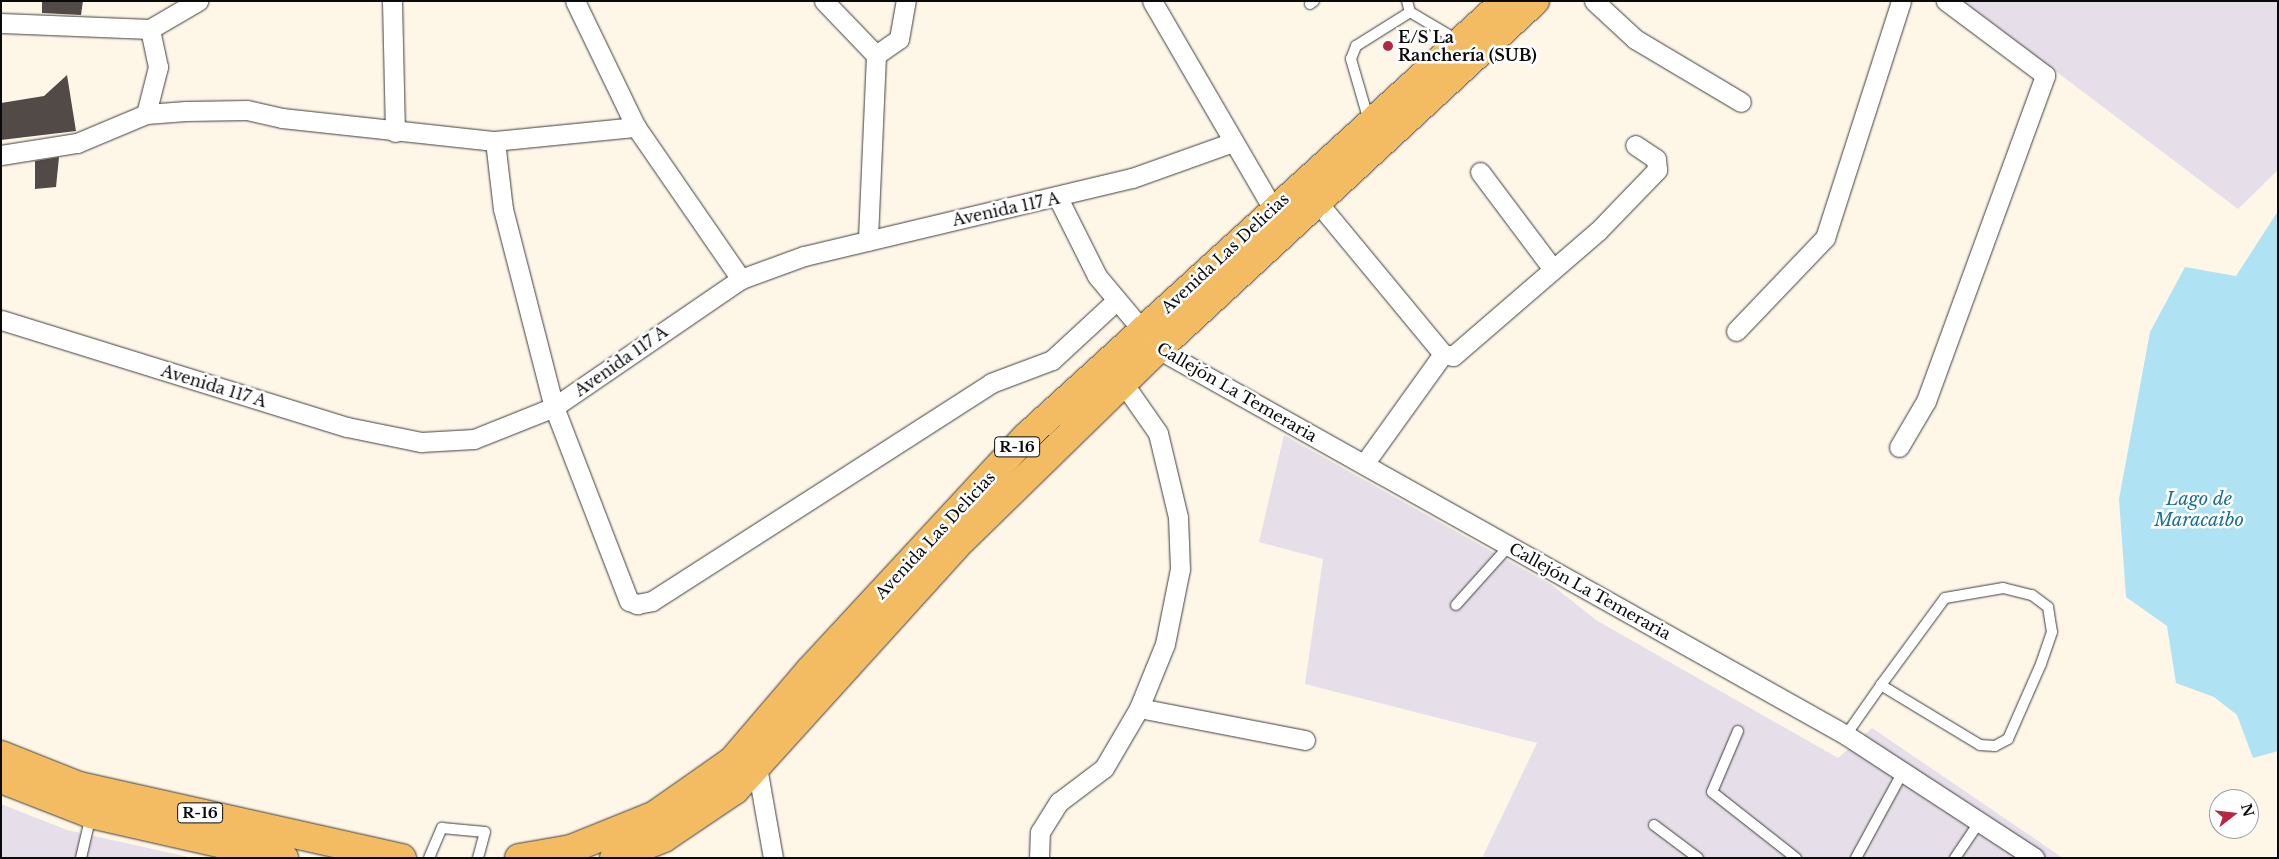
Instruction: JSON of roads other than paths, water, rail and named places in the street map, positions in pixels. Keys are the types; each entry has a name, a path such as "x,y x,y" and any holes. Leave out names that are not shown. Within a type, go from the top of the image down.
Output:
{"main road":[{"name":"Avenida Las Delicias","path":"614,858 664,838 736,790 956,546 1123,383 1149,340 1273,209 1505,1"},
{"name":"Avenida Las Delicias","path":"519,858 571,849 655,815 732,761 810,670 1026,437 1319,204 1534,1"},
{"name":"R-16","path":"1,755 79,786 402,858"},
{"name":"R-16","path":"1,779 91,814 284,858"}],"street":[{"path":"1,23 150,29 198,1"},
{"path":"392,1 395,132"},
{"path":"575,1 636,127 741,279"},
{"path":"824,1 876,55 868,241"},
{"path":"876,55 899,39 906,1"},
{"path":"1152,1 1273,209"},
{"path":"1594,1 1635,39 1741,102"},
{"path":"1736,331 1825,238 1901,1"},
{"path":"1899,447 1926,401 2045,75 1946,1"},
{"path":"146,114 158,67 150,29"},
{"path":"1,156 77,143 146,114 247,110 395,132 495,141 636,127"},
{"path":"495,141 502,209 554,407 629,601 638,604 652,601 991,382 1052,360 1117,300"},
{"name":"Avenida 117 A","path":"1,320 347,427 421,442 474,439 554,407 741,279 804,256 1058,198 1132,178 1233,142"},
{"path":"1443,354 1460,353 1552,268 1598,231 1657,170 1656,160 1635,146"},
{"path":"1480,172 1552,268"},
{"path":"1058,198 1097,276 1149,340"},
{"path":"1319,204 1443,354"},
{"name":"Callejón La Temeraria","path":"1149,340 1364,464 1846,735 1904,770 2035,858"},
{"path":"1364,464 1443,354"},
{"path":"1039,858 1040,832 1059,802 1104,768 1139,708 1165,644 1180,568 1178,517 1158,433 1123,383"},
{"path":"1139,708 1305,740"},
{"path":"757,767 773,858"}],"lane":[{"path":"1369,122 1352,52 1409,6 1460,42"},
{"path":"1456,605 1509,546"},
{"path":"1846,735 1882,685 1945,598 2003,588 2032,595 2048,607 2052,632 2041,664 2008,739 1995,746 1980,745 1882,685"},
{"path":"1738,731 1712,792 1796,858"},
{"path":"1856,858 1904,770"},
{"path":"82,858 91,814"},
{"path":"1955,858 1980,821"},
{"path":"1654,825 1698,858"},
{"path":"429,858 442,828 485,832 478,858"}],"water":[{"name":"Lago de Maracaibo","path":"2278,211 2278,751 2253,758 2237,715 2214,697 2176,683 2167,626 2126,597 2119,499 2150,332 2185,267 2236,276"}],"place":[{"name":"E/S La Ranchería (SUB)","path":"1388,46"}]}
